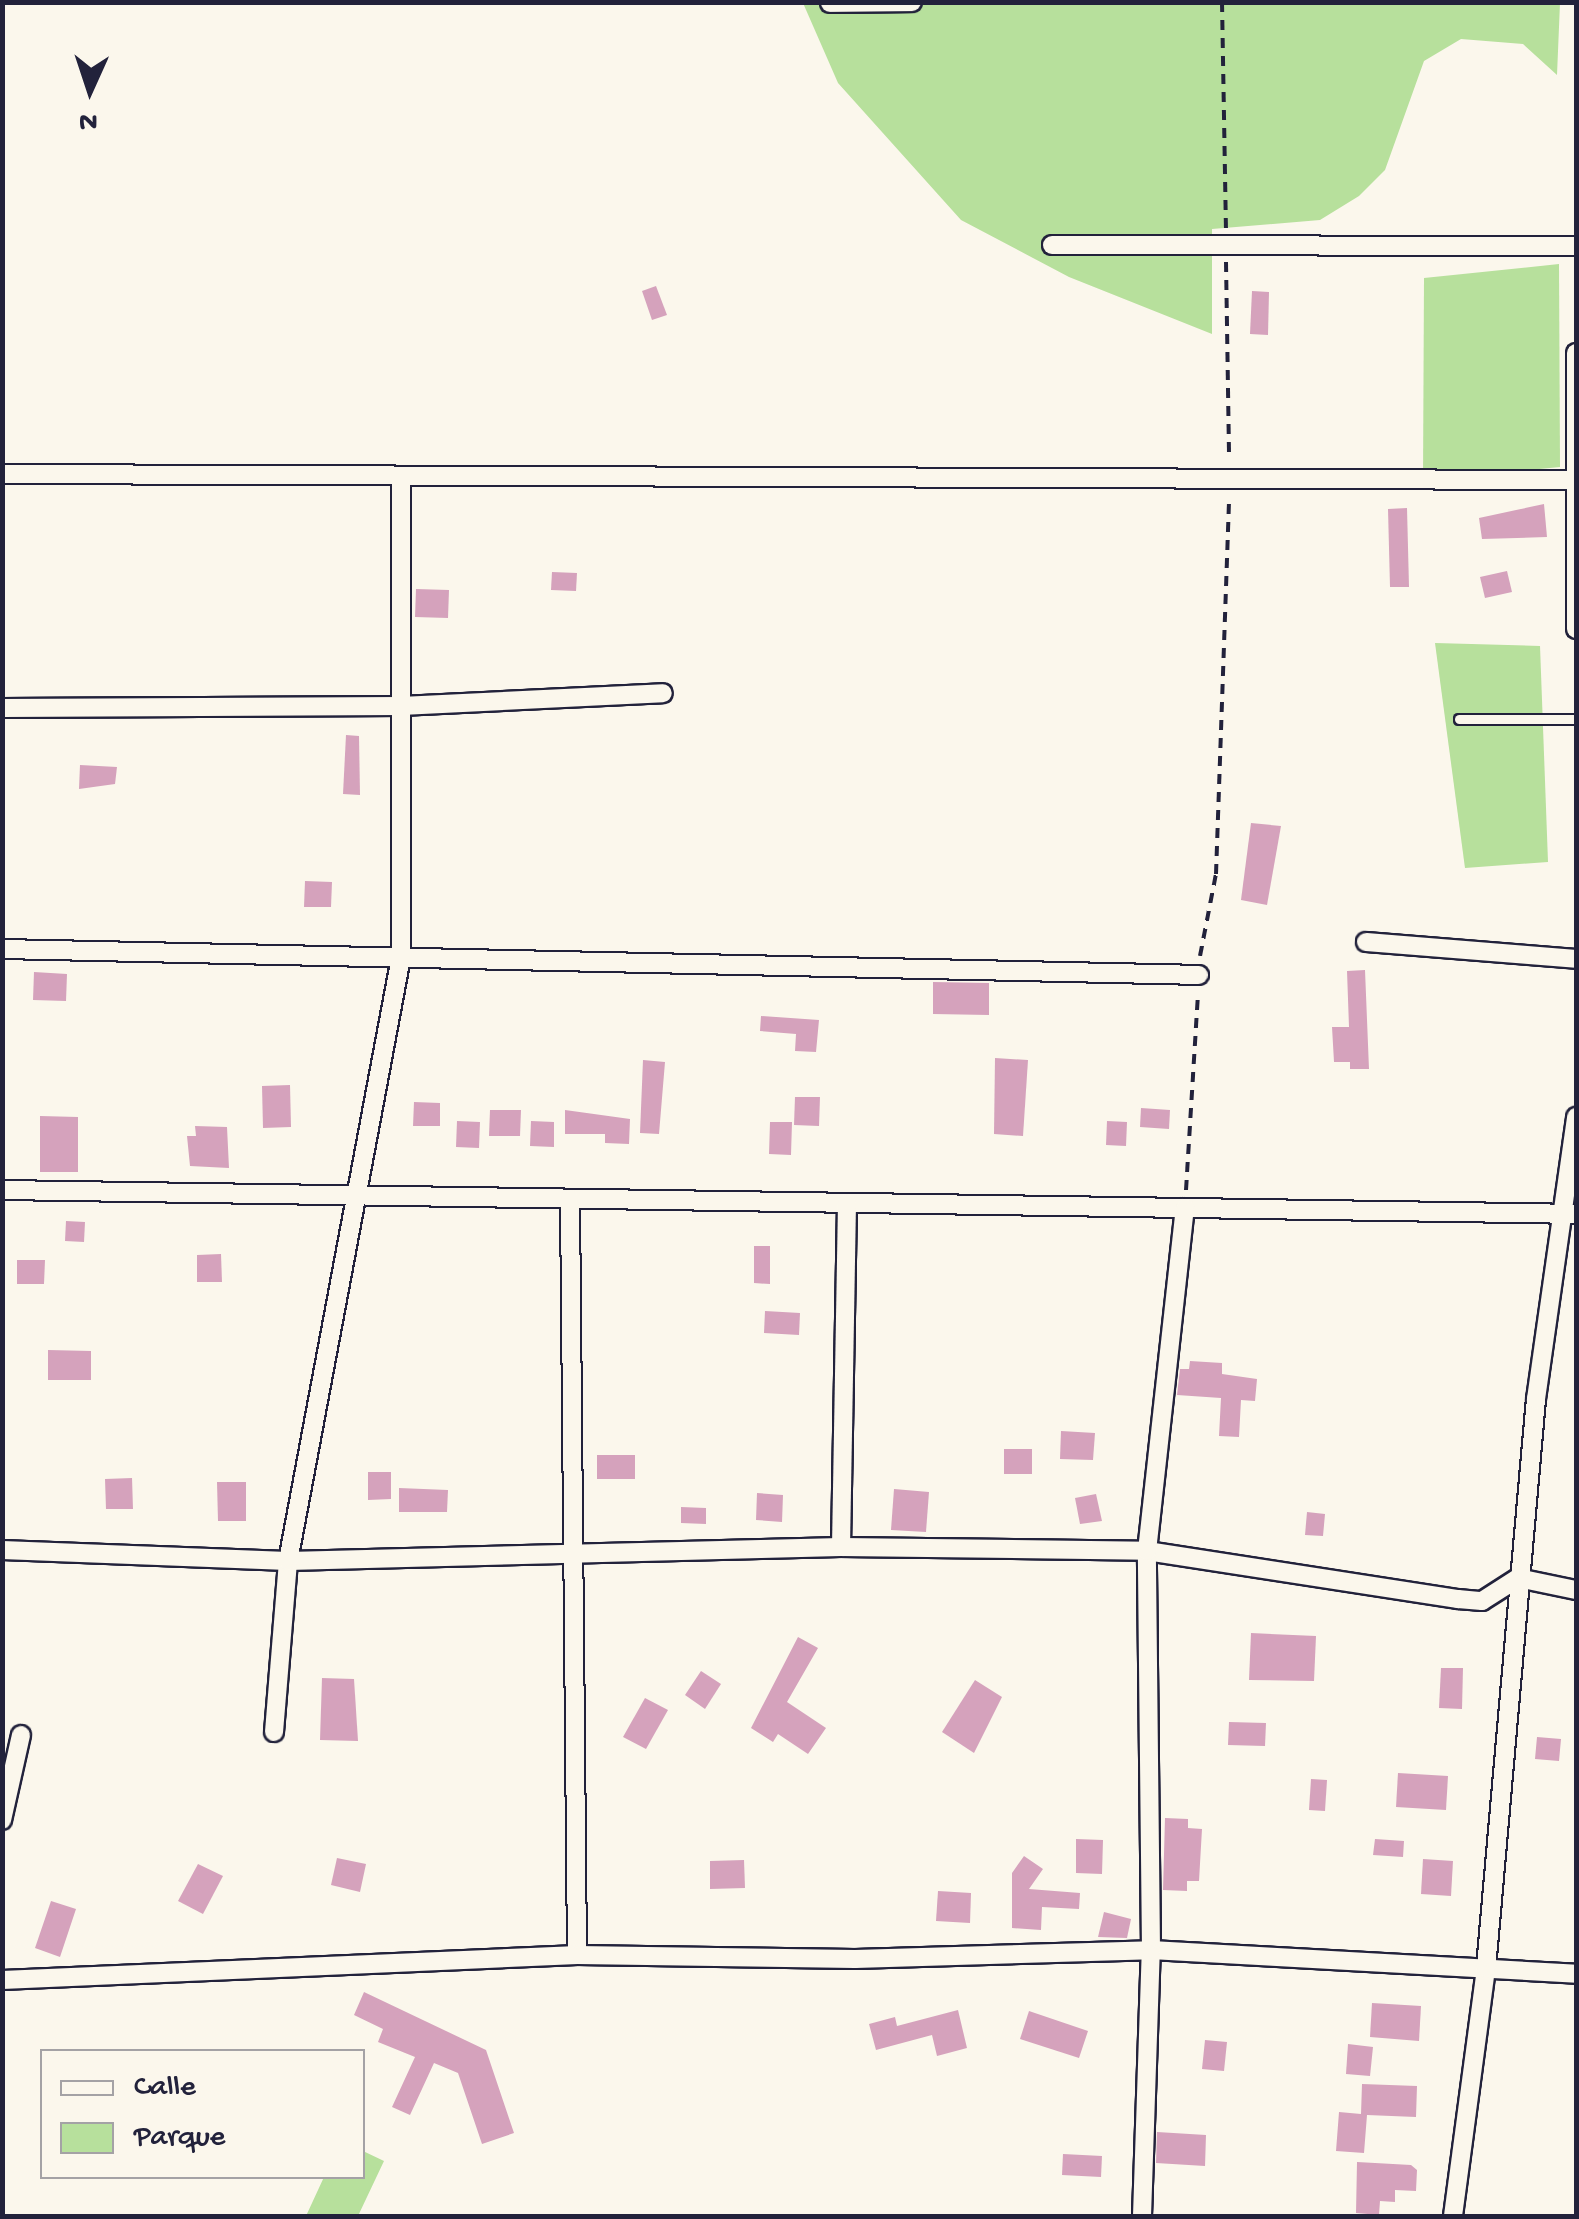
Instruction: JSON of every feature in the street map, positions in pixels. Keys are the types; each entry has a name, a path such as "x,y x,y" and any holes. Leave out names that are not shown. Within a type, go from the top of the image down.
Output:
{"street":[{"path":"830,4 912,2"},
{"path":"1052,245 1576,246"},
{"path":"1576,353 1576,630"},
{"path":"2,474 1230,483 1576,480"},
{"path":"274,1732 288,1561 400,958 401,478"},
{"path":"2,708 400,706 664,692"},
{"path":"1366,942 1576,959"},
{"path":"2,949 1199,975"},
{"path":"1453,2216 1486,1968 1518,1578 1570,1214 1576,1117"},
{"path":"2,1190 1570,1214"},
{"path":"570,1199 577,1955"},
{"path":"841,1547 847,1203"},
{"path":"1142,2216 1151,1950 1147,1551 1184,1208"},
{"path":"2,1550 288,1561 841,1547 1147,1551 1482,1601 1518,1578 1576,1590"},
{"path":"2,1820 21,1735"},
{"path":"2,1980 577,1955 854,1959 1151,1950 1576,1974"}],"lane":[{"path":"1458,719 1576,719"}],"path":[{"path":"1184,1208 1199,975 1216,874 1230,483 1222,2"}],"green space":[{"path":"803,3 1560,3 1557,75 1523,44 1461,39 1424,61 1385,170 1359,196 1320,220 1212,229 1212,334 1069,277 961,220 838,83"},
{"path":"1559,264 1560,467 1423,480 1424,278"},
{"path":"1435,643 1540,646 1548,862 1465,868"},
{"path":"365,2152 384,2161 358,2216 306,2216 323,2179 365,2179"}],"building":[{"path":"656,286 667,315 652,320 642,291"},
{"path":"1252,291 1269,292 1268,335 1250,334"},
{"path":"1544,504 1547,537 1482,539 1479,518"},
{"path":"1407,508 1409,587 1390,587 1388,509"},
{"path":"1507,571 1512,592 1485,598 1480,577"},
{"path":"552,572 577,573 576,591 551,590"},
{"path":"416,589 449,590 448,618 415,617"},
{"path":"346,735 359,736 360,795 343,794"},
{"path":"80,765 117,767 115,784 79,789"},
{"path":"1251,823 1281,826 1267,905 1241,900"},
{"path":"305,881 332,882 331,907 304,907"},
{"path":"1365,970 1369,1069 1350,1069 1350,1062 1334,1062 1332,1027 1349,1027 1347,971"},
{"path":"34,972 67,974 66,1001 33,1000"},
{"path":"933,982 989,983 989,1015 933,1014"},
{"path":"761,1016 819,1020 816,1052 795,1051 796,1034 760,1031"},
{"path":"995,1058 1028,1060 1023,1136 994,1134"},
{"path":"643,1060 665,1062 659,1134 640,1133"},
{"path":"290,1085 291,1127 263,1128 262,1086"},
{"path":"795,1097 820,1097 819,1126 794,1125"},
{"path":"414,1102 440,1103 440,1126 413,1126"},
{"path":"1141,1108 1170,1110 1169,1129 1140,1127"},
{"path":"490,1110 521,1110 520,1136 489,1136"},
{"path":"565,1110 630,1119 629,1144 605,1143 605,1134 565,1134"},
{"path":"40,1116 78,1117 78,1172 40,1172"},
{"path":"457,1121 480,1122 479,1148 456,1147"},
{"path":"531,1121 554,1122 554,1147 530,1146"},
{"path":"1107,1121 1127,1122 1126,1146 1106,1145"},
{"path":"770,1122 792,1122 791,1155 769,1154"},
{"path":"195,1126 227,1127 229,1168 190,1166 187,1136 196,1136"},
{"path":"66,1221 85,1222 84,1242 65,1241"},
{"path":"754,1246 770,1246 770,1284 754,1283"},
{"path":"221,1254 222,1282 197,1282 197,1255"},
{"path":"17,1260 45,1260 44,1284 17,1284"},
{"path":"765,1311 800,1313 799,1335 764,1333"},
{"path":"48,1350 91,1351 91,1380 48,1380"},
{"path":"1190,1361 1222,1363 1222,1374 1257,1379 1255,1401 1241,1400 1239,1437 1219,1436 1221,1398 1177,1395 1180,1369 1189,1369"},
{"path":"1061,1431 1095,1433 1093,1460 1060,1459"},
{"path":"1004,1449 1032,1449 1032,1474 1004,1474"},
{"path":"597,1455 635,1455 635,1479 597,1479"},
{"path":"368,1472 391,1472 391,1499 368,1500"},
{"path":"132,1478 133,1509 106,1509 105,1479"},
{"path":"217,1482 246,1482 246,1521 218,1521"},
{"path":"399,1488 448,1490 447,1512 399,1512"},
{"path":"894,1489 929,1492 926,1532 891,1530"},
{"path":"757,1493 783,1495 782,1522 756,1520"},
{"path":"1096,1494 1102,1521 1080,1524 1075,1498"},
{"path":"681,1507 706,1508 706,1524 681,1523"},
{"path":"1307,1512 1325,1514 1323,1536 1305,1535"},
{"path":"1251,1633 1316,1636 1314,1681 1249,1680"},
{"path":"798,1637 818,1648 787,1702 826,1728 808,1754 778,1734 773,1742 751,1728"},
{"path":"1441,1668 1463,1668 1462,1709 1439,1708"},
{"path":"701,1671 721,1684 705,1709 685,1695"},
{"path":"322,1678 354,1679 358,1741 320,1740"},
{"path":"975,1680 1002,1697 974,1753 942,1732"},
{"path":"645,1698 668,1710 646,1749 623,1737"},
{"path":"1229,1722 1266,1723 1265,1746 1228,1745"},
{"path":"1537,1737 1561,1739 1559,1761 1535,1759"},
{"path":"1398,1773 1448,1776 1446,1810 1396,1807"},
{"path":"1311,1779 1327,1780 1325,1811 1309,1810"},
{"path":"1165,1818 1188,1819 1188,1828 1202,1829 1199,1881 1187,1881 1187,1891 1163,1890"},
{"path":"1076,1839 1103,1840 1102,1874 1076,1873"},
{"path":"1375,1839 1404,1841 1403,1857 1373,1855"},
{"path":"1024,1856 1043,1869 1029,1889 1080,1893 1079,1909 1042,1907 1041,1930 1012,1928 1012,1873"},
{"path":"337,1858 366,1864 360,1892 331,1885"},
{"path":"1423,1859 1453,1861 1451,1896 1421,1894"},
{"path":"744,1860 745,1888 710,1889 710,1861"},
{"path":"198,1864 223,1876 203,1914 178,1901"},
{"path":"938,1891 971,1893 970,1923 936,1921"},
{"path":"51,1901 76,1909 60,1957 35,1948"},
{"path":"1104,1912 1131,1919 1127,1938 1098,1937"},
{"path":"364,1992 486,2050 514,2133 482,2144 458,2073 434,2063 410,2115 392,2107 415,2057 378,2042 383,2029 354,2015"},
{"path":"1372,2003 1421,2006 1419,2041 1370,2037"},
{"path":"958,2010 967,2048 937,2056 932,2035 876,2050 869,2024 895,2017 897,2026"},
{"path":"1029,2011 1088,2031 1079,2058 1020,2039"},
{"path":"1205,2040 1227,2042 1224,2071 1202,2069"},
{"path":"1348,2044 1373,2047 1370,2076 1346,2074"},
{"path":"1362,2084 1417,2086 1416,2117 1367,2115 1364,2153 1336,2151 1339,2112 1361,2114"},
{"path":"1157,2132 1206,2135 1205,2166 1156,2163"},
{"path":"1063,2154 1102,2156 1101,2177 1062,2175"},
{"path":"1357,2162 1411,2165 1417,2170 1416,2191 1395,2190 1395,2202 1380,2201 1379,2215 1356,2213"}]}
